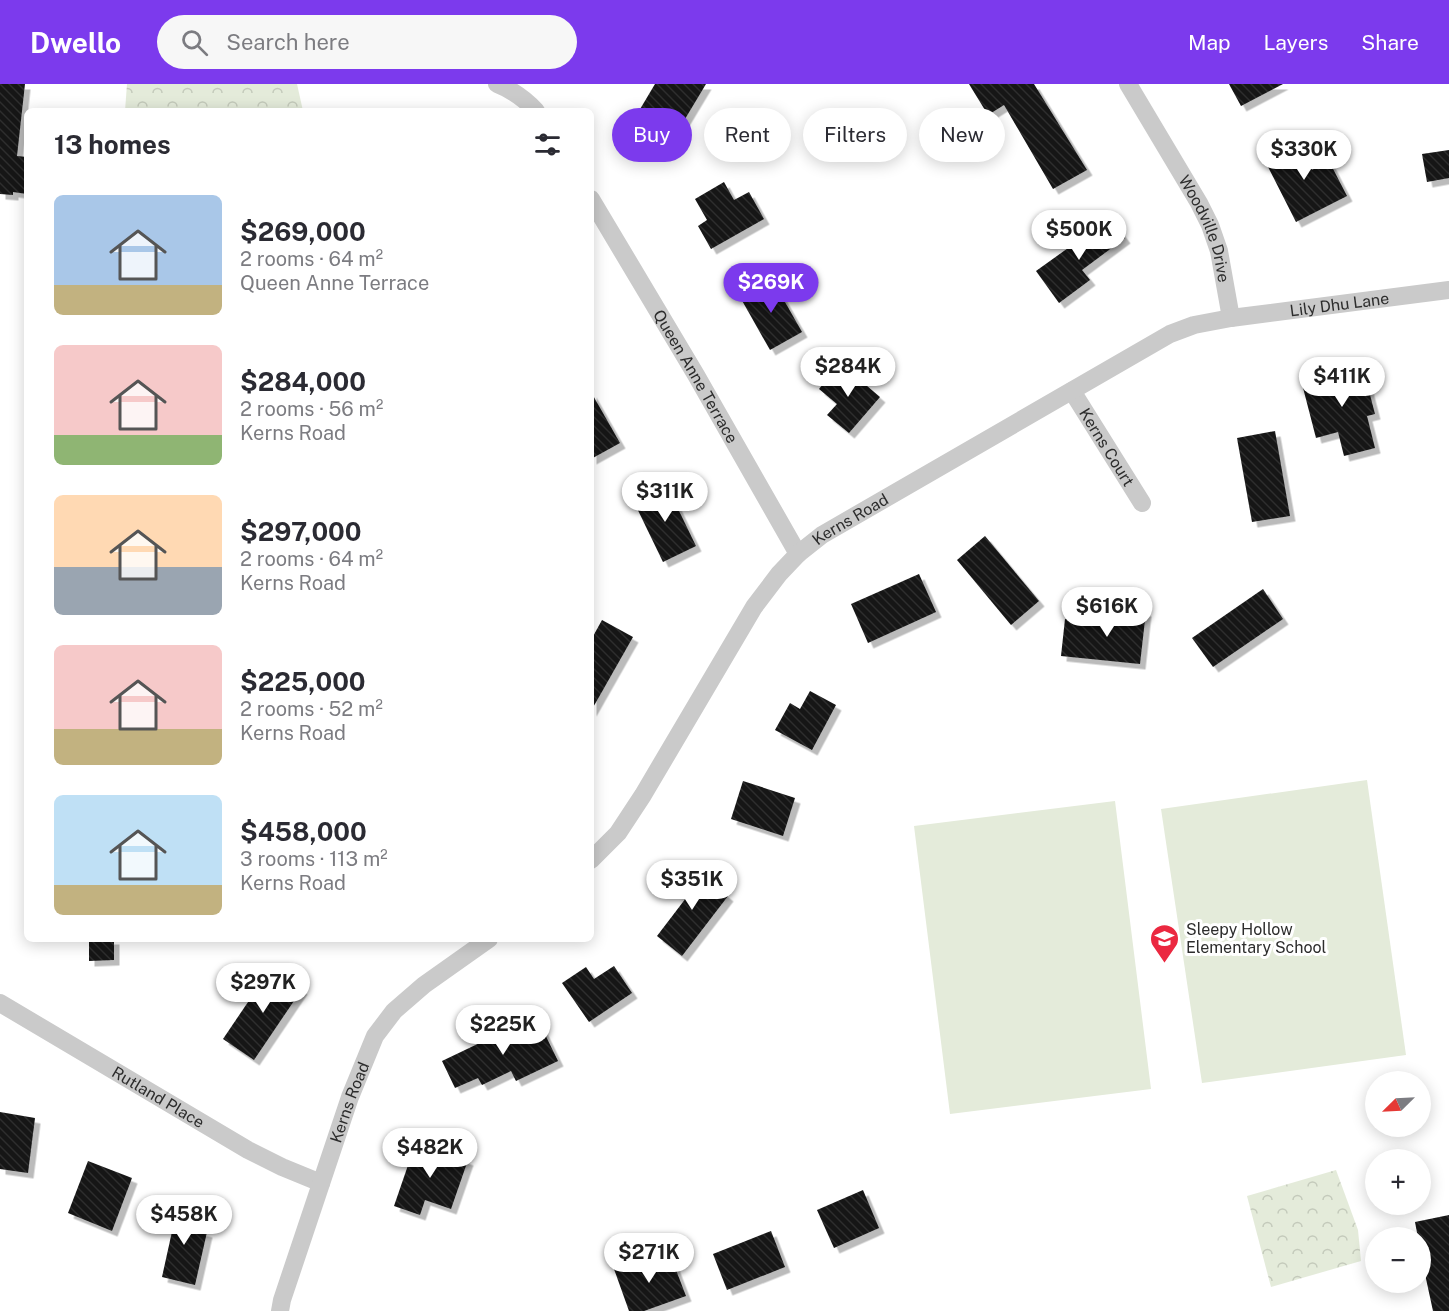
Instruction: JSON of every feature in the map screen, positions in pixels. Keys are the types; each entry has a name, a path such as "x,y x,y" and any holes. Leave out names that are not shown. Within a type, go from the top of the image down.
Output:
{"street":[{"path":"497,84 509,89 533,108"},
{"name":"Woodville Drive","path":"1128,84 1210,225 1219,251 1231,318"},
{"name":"Queen Anne Terrace","path":"594,204 696,375 798,554"},
{"name":"Lily Dhu Lane","path":"1231,318 1449,290"},
{"name":"Kerns Road","path":"594,857 618,833 643,795 754,607 779,574 798,554 822,535 1170,334 1194,325 1231,318"},
{"name":"Kerns Court","path":"1072,390 1142,503"},
{"name":"Kerns Road","path":"280,1311 350,1097 375,1036 394,1011 424,985 485,942"},
{"name":"Rutland Place","path":"0,1003 248,1150 321,1183"}],"green space":[{"path":"127,84 297,84 302,108 125,108"},
{"path":"1367,780 1406,1055 1202,1083 1161,809"},
{"path":"1115,801 1151,1089 950,1114 914,826"},
{"path":"1336,1170 1358,1230 1361,1261 1271,1287 1247,1196"}],"building":[{"path":"0,84 25,84 17,156 24,157 24,194 0,194"},
{"path":"655,84 706,84 692,108 641,108"},
{"path":"969,84 1034,84 1087,170 1053,189 1004,105 999,108 984,108"},
{"path":"1229,84 1283,84 1241,106"},
{"path":"1297,140 1312,170 1329,161 1347,196 1296,222 1263,157"},
{"path":"1449,150 1449,178 1427,182 1422,154"},
{"path":"724,182 734,200 749,192 764,219 711,249 698,226 707,220 695,199"},
{"path":"1110,218 1125,238 1082,270 1090,280 1059,303 1036,271"},
{"path":"772,279 802,332 770,350 740,297"},
{"path":"840,363 880,397 849,433 827,415 837,404 819,389"},
{"path":"1362,364 1375,414 1367,416 1375,448 1344,456 1338,432 1316,438 1301,380"},
{"path":"594,397 620,443 594,457"},
{"path":"1275,431 1290,516 1252,522 1237,438"},
{"path":"666,484 696,546 663,562 633,500"},
{"path":"985,536 1039,601 1011,625 957,560"},
{"path":"919,574 936,612 868,643 851,604"},
{"path":"1263,589 1283,619 1213,667 1192,638"},
{"path":"1113,607 1146,611 1140,664 1061,656 1065,619 1111,624"},
{"path":"602,620 633,637 594,706 594,635"},
{"path":"810,691 836,705 812,750 775,730 790,703 800,709"},
{"path":"743,781 795,798 783,836 731,819"},
{"path":"692,867 728,896 682,956 657,936 686,898 675,889"},
{"path":"89,942 114,942 114,960 89,961"},
{"path":"614,966 632,993 589,1022 562,983 586,967 594,979"},
{"path":"271,968 302,989 254,1060 223,1039"},
{"path":"536,1016 558,1061 516,1081 511,1071 482,1085 478,1078 455,1088 442,1061"},
{"path":"0,1112 35,1118 28,1173 0,1169"},
{"path":"416,1142 468,1160 451,1209 425,1200 420,1215 394,1206"},
{"path":"88,1161 132,1178 112,1231 68,1213"},
{"path":"863,1190 879,1228 834,1248 817,1210"},
{"path":"171,1203 195,1209 191,1228 207,1232 195,1285 162,1277 173,1227 166,1226"},
{"path":"1449,1215 1449,1311 1433,1311 1429,1293 1431,1293 1431,1227 1416,1227 1415,1222"},
{"path":"771,1231 785,1267 727,1290 713,1254"},
{"path":"671,1257 686,1296 644,1311 629,1311 614,1269 642,1259 645,1267"}],"place":[{"name":"Sleepy Hollow Elementary School","path":"1165,964"}]}
